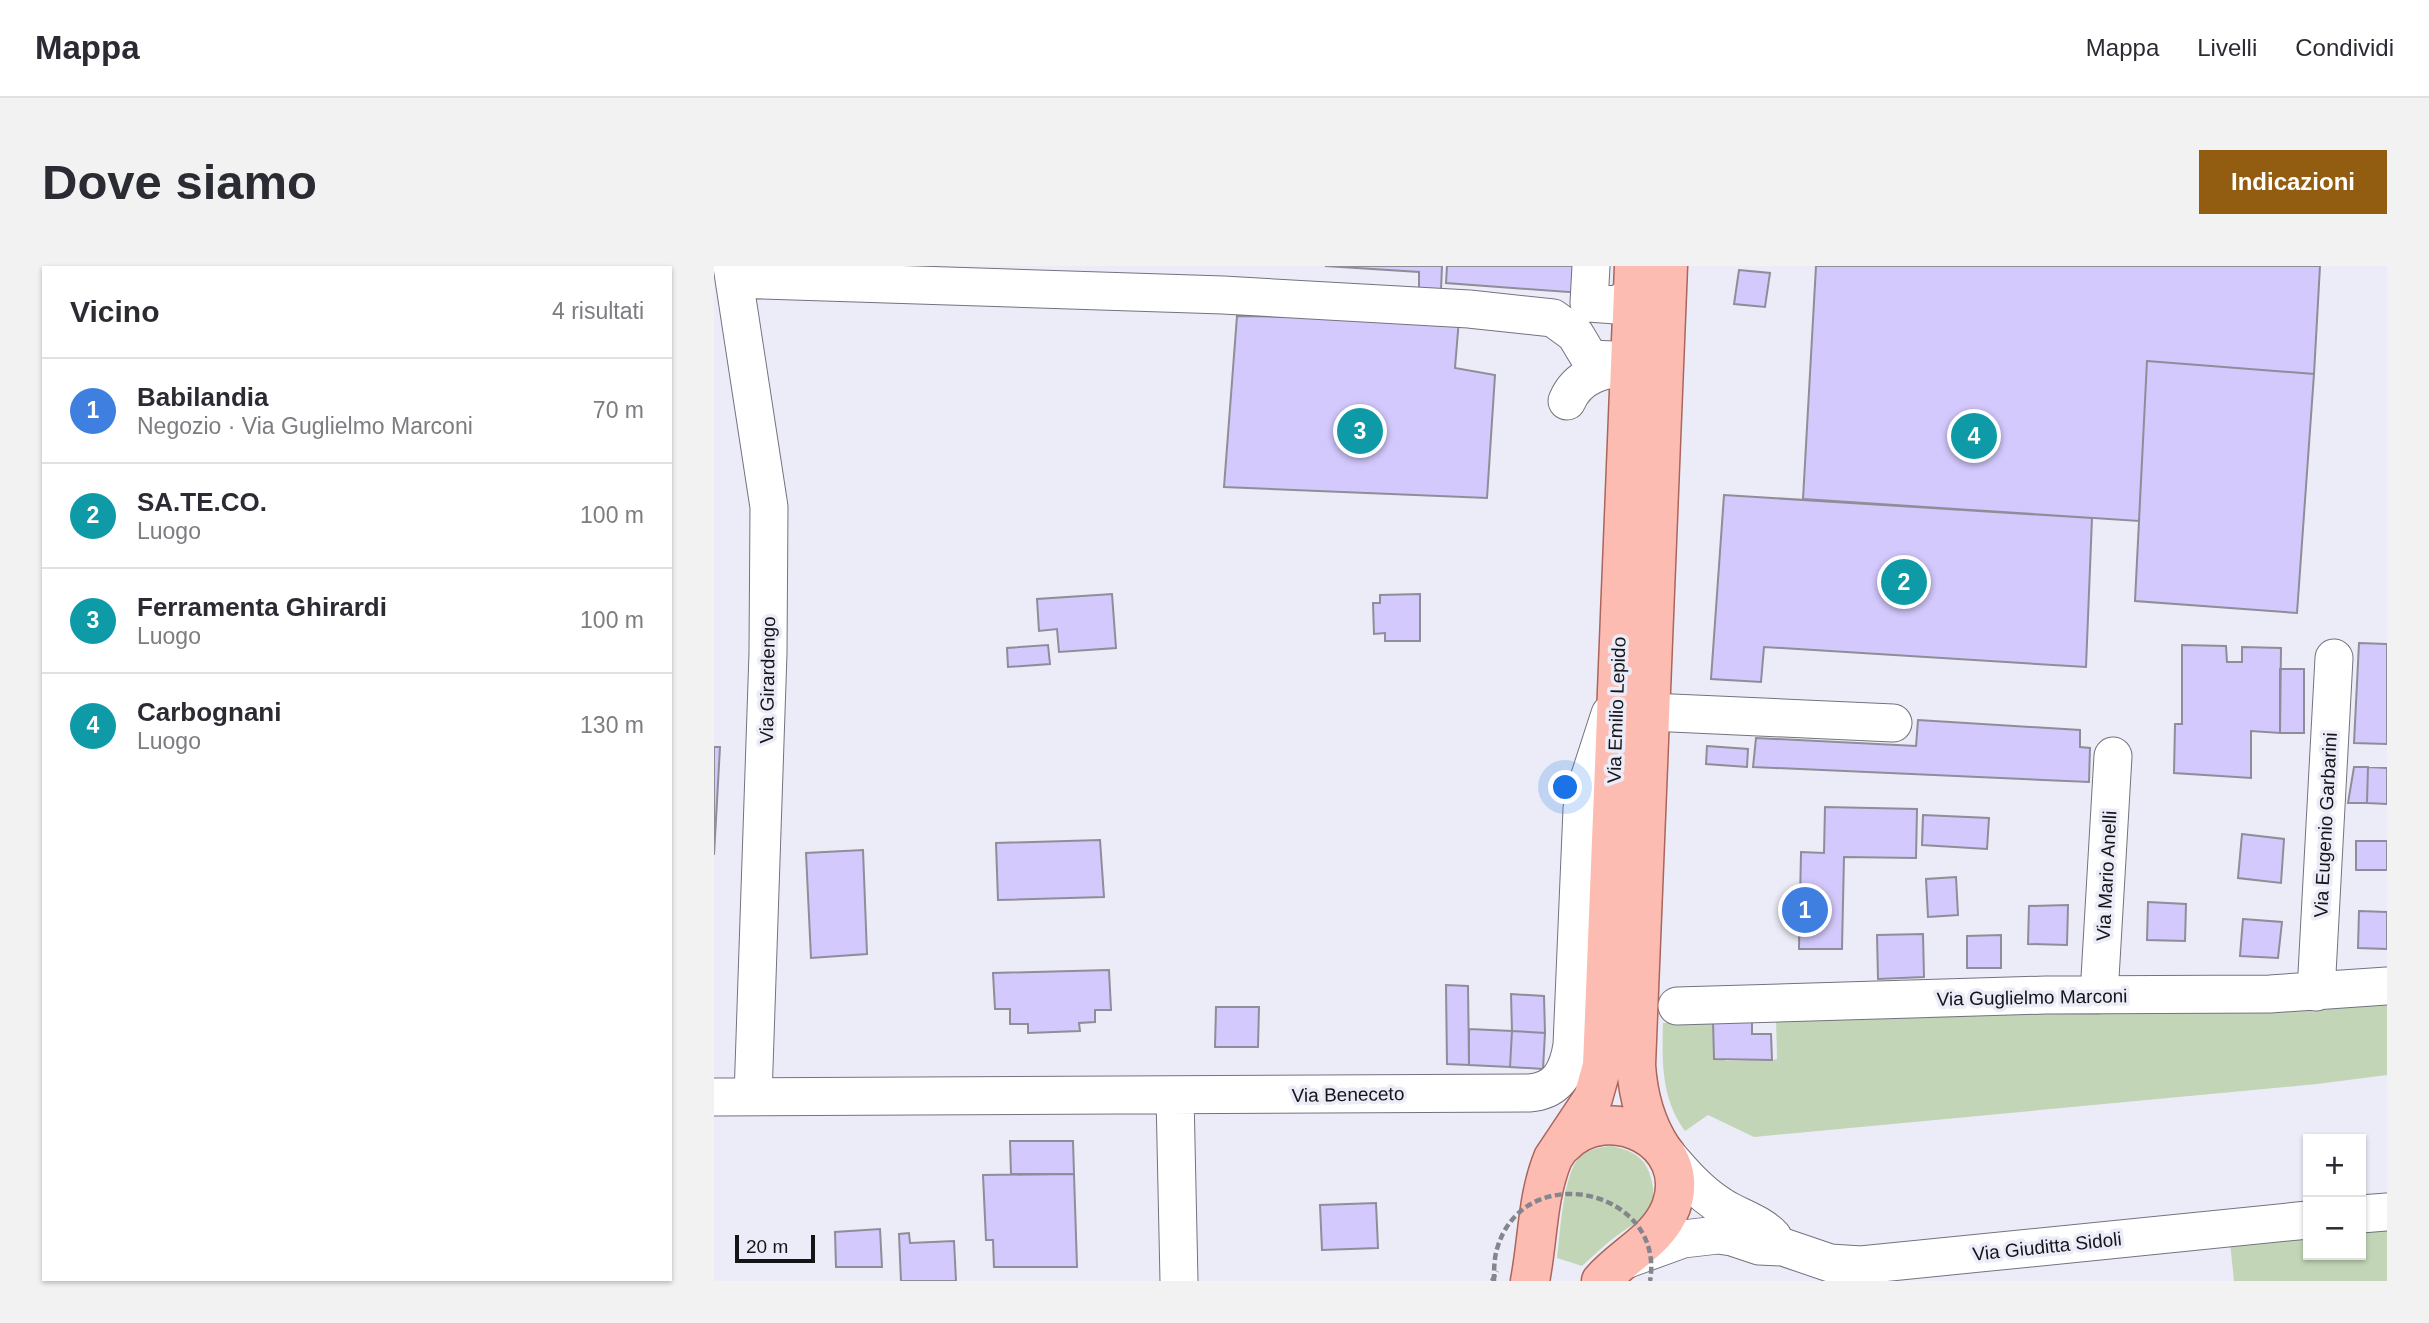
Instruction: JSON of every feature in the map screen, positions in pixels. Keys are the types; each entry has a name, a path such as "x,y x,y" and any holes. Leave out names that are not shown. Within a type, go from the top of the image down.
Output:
{"main road":[{"name":"Via Emilio Lepido","path":"1608,1273 1660,1228 1671,1207 1675,1185 1675,1175 1643,1111 1636,1065 1668,266"},
{"name":"Via Emilio Lepido","path":"1530,1281 1542,1198 1558,1152 1593,1098 1602,1066 1633,281"},
{"path":"1558,1152 1580,1132 1595,1126 1611,1125 1648,1136 1662,1149"}],"street":[{"path":"1589,303 1591,266"},
{"path":"733,272 1469,309 1553,318 1574,334 1590,359 1613,360 1629,366"},
{"name":"Via Girardengo","path":"733,272 769,508 768,653 753,1097"},
{"path":"1521,298 1616,305 1633,281"},
{"path":"1567,401 1573,387 1597,373 1629,366"},
{"name":"Via Eugenio Garbarini","path":"2316,992 2333,658"},
{"name":"Via Beneceto","path":"714,1097 1175,1096 1544,1091 1554,1086 1565,1070 1572,1045 1584,798 1611,707 1618,668"},
{"path":"1650,712 1892,723"},
{"name":"Via Mario Anelli","path":"2099,995 2113,756"},
{"name":"Via Guglielmo Marconi","path":"1677,1006 2316,992 2387,986"},
{"path":"1175,1096 1179,1281"},
{"name":"Via Giuditta Sidoli","path":"1662,1149 1699,1189 1715,1202 1762,1227 1787,1249"},
{"path":"2366,1214 2387,1212"},
{"name":"Via Giuditta Sidoli","path":"1608,1273 1634,1255 1683,1239 1706,1235 1732,1237 1763,1247 1787,1249 1830,1263 1861,1265 2303,1221"}],"path":[{"path":"1494,1281 1496,1251 1505,1229 1521,1211 1542,1198 1566,1193 1602,1198 1623,1211 1645,1240 1651,1265 1650,1281"}],"green space":[{"path":"2387,996 2387,1075 2317,1084 1754,1137 1708,1115 1685,1131 1671,1106 1665,1079 1663,1023 1713,1021 1714,1059 1772,1060 1777,1059 1776,1018"},
{"path":"1611,1146 1634,1154 1643,1161 1653,1185 1651,1205 1641,1218 1582,1266 1557,1258 1563,1204 1574,1165 1587,1152"},
{"path":"2387,1226 2387,1281 2234,1281 2230,1242 2303,1235 2303,1260 2366,1260 2366,1228"}],"building":[{"path":"1325,266 1442,266 1441,290 1419,289 1419,272"},
{"path":"1447,266 1583,266 1582,293 1446,283"},
{"path":"1816,266 2320,266 2314,374 2147,361 2139,521 1803,499"},
{"path":"1739,270 1770,273 1765,307 1734,304"},
{"path":"1237,316 1459,319 1455,368 1495,375 1487,498 1224,487"},
{"path":"2147,361 2314,374 2297,613 2135,601"},
{"path":"1724,495 2092,518 2086,667 1764,647 1761,682 1711,679"},
{"path":"1112,594 1116,648 1059,652 1057,629 1039,631 1037,599"},
{"path":"1420,594 1420,641 1385,641 1385,633 1374,634 1373,603 1380,603 1380,595"},
{"path":"2359,643 2387,644 2387,744 2354,743"},
{"path":"1048,645 1050,664 1008,667 1007,648"},
{"path":"2182,645 2226,646 2227,662 2242,662 2242,647 2281,648 2280,733 2251,731 2251,778 2174,773 2175,724 2182,724"},
{"path":"2280,669 2304,669 2304,733 2280,733"},
{"path":"1918,720 2080,730 2080,747 2090,748 2089,782 1753,767 1756,738 1916,746"},
{"path":"1707,746 1748,749 1747,767 1706,764"},
{"path":"714,747 720,747 714,855"},
{"path":"2354,767 2368,767 2367,803 2348,803"},
{"path":"2368,767 2387,768 2387,804 2367,803"},
{"path":"1825,807 1917,809 1916,858 1844,857 1842,949 1799,949 1801,852 1824,853"},
{"path":"1923,815 1989,818 1987,849 1922,845"},
{"path":"2242,834 2284,839 2281,883 2238,878"},
{"path":"1100,840 1104,897 998,900 996,843"},
{"path":"2356,841 2387,841 2387,870 2356,870"},
{"path":"863,850 867,954 811,958 806,853"},
{"path":"1956,877 1958,915 1928,917 1926,879"},
{"path":"2148,902 2186,904 2185,941 2147,940"},
{"path":"2068,905 2067,945 2028,944 2029,906"},
{"path":"2359,911 2387,912 2387,949 2358,948"},
{"path":"2243,919 2282,922 2278,958 2240,956"},
{"path":"1923,934 1924,977 1878,979 1877,935"},
{"path":"2001,935 2001,968 1967,968 1967,936"},
{"path":"1109,970 1111,1010 1095,1010 1095,1022 1079,1023 1080,1031 1028,1033 1028,1024 1010,1024 1010,1009 995,1009 993,973"},
{"path":"1446,985 1468,986 1469,1065 1447,1064"},
{"path":"1511,994 1544,996 1545,1033 1512,1031"},
{"path":"1216,1007 1259,1007 1258,1047 1215,1047"},
{"path":"1752,1020 1752,1034 1771,1034 1772,1060 1714,1059 1713,1021"},
{"path":"1469,1029 1512,1031 1510,1067 1469,1065"},
{"path":"1512,1031 1545,1033 1543,1069 1510,1067"},
{"path":"1010,1141 1073,1141 1074,1174 1011,1174"},
{"path":"1074,1174 1077,1267 994,1267 993,1240 986,1240 983,1175"},
{"path":"1376,1203 1378,1248 1322,1250 1320,1205"},
{"path":"880,1229 882,1267 836,1267 835,1232"},
{"path":"909,1233 910,1243 954,1241 956,1281 901,1281 899,1234"}],"place":[{"name":"Ferramenta Ghirardi","path":"1360,431"},
{"name":"Carbognani","path":"1974,436"},
{"name":"SA.TE.CO.","path":"1904,582"},
{"name":"Babilandia","path":"1805,910"}]}
